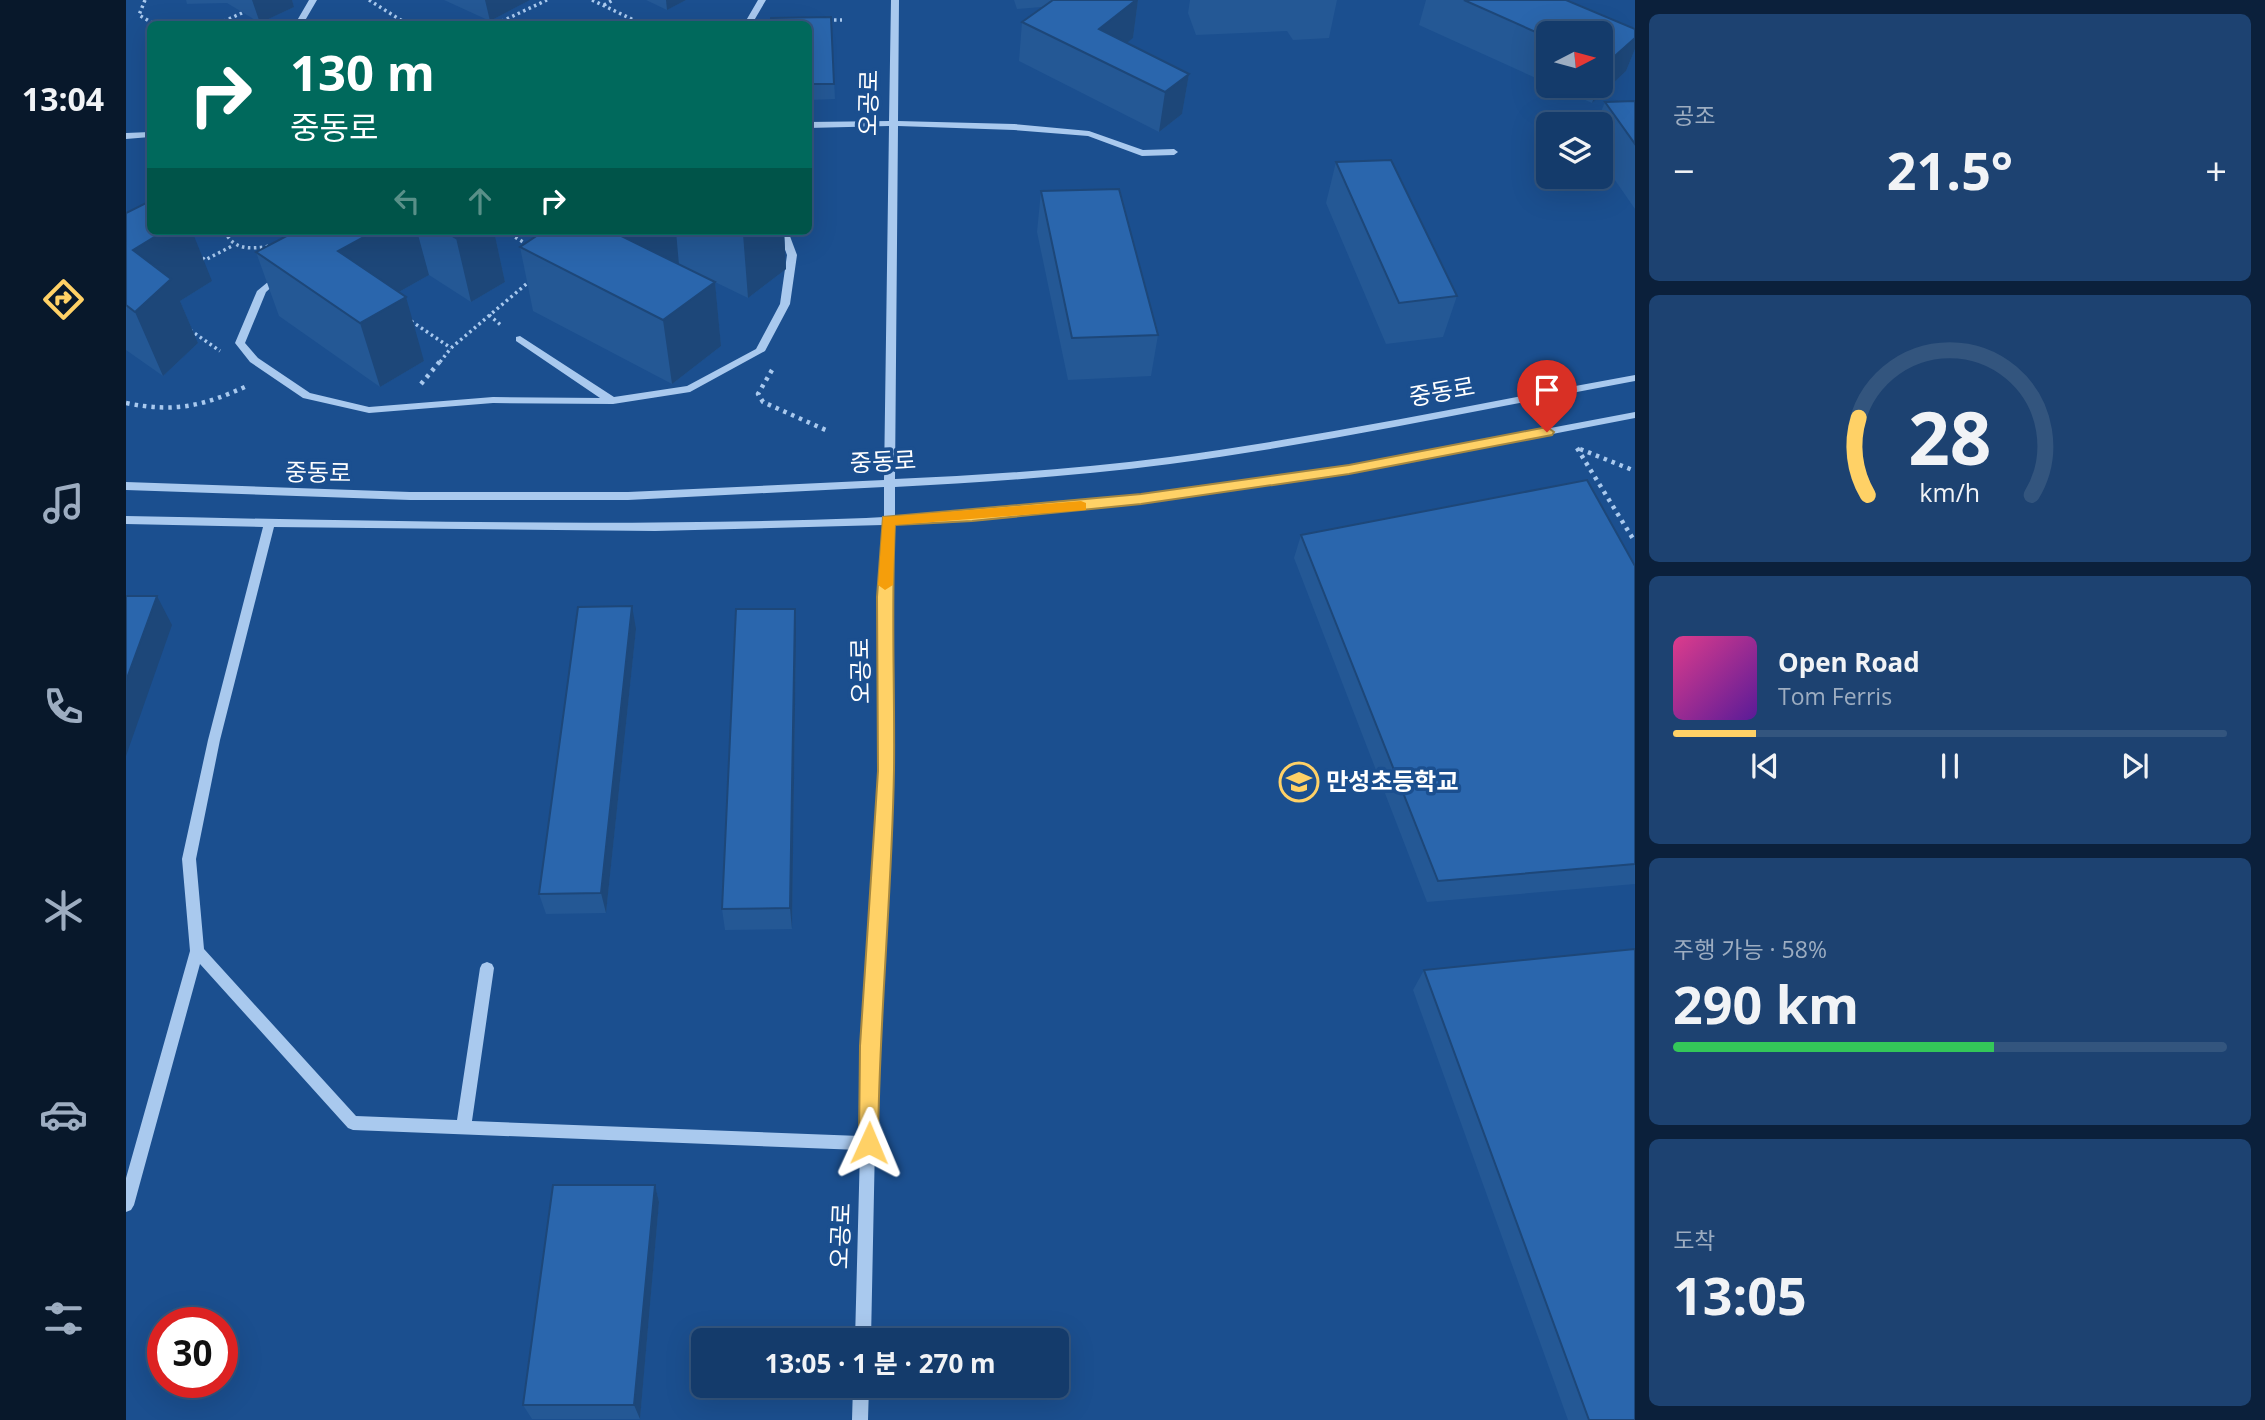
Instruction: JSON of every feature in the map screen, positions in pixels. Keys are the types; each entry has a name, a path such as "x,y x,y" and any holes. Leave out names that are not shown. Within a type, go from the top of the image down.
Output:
{"street":[{"path":"301,21 313,0"},
{"path":"750,21 762,0"},
{"name":"오공로","path":"863,1328 870,1046 886,771 884,597 888,520 895,0"},
{"path":"126,136 147,135"},
{"path":"291,264 262,291 240,343 254,360 307,396 369,410 493,400 613,401 690,389 760,351 785,304 792,255 784,235"},
{"path":"520,339 613,401"},
{"name":"중동로","path":"126,486 410,496 628,496 1064,474 1303,438 1635,377"},
{"name":"중동로","path":"126,520 701,528 888,520 1093,505 1336,471 1635,415"},
{"path":"126,1205 197,951 189,859 214,740 270,522"},
{"path":"197,951 353,1123 869,1143"},
{"path":"463,1128 487,968"},
{"path":"860,1420 861,1398"}],"lane":[{"path":"812,125 894,123 1059,130 1089,134 1142,153 1174,152"}],"path":[{"path":"145,0 139,15 149,21"},
{"path":"369,0 402,21"},
{"path":"374,3 381,0"},
{"path":"502,21 547,0"},
{"path":"592,0 636,21"},
{"path":"603,5 613,0"},
{"path":"225,21 242,13"},
{"path":"816,21 842,20"},
{"path":"227,235 234,246"},
{"path":"511,235 534,249"},
{"path":"197,253 205,260 234,246 276,246"},
{"path":"402,407 451,348 536,276"},
{"path":"404,317 451,348"},
{"path":"186,327 218,351"},
{"path":"760,351 772,359 772,374 758,394 763,402 828,431"},
{"path":"126,403 150,409 185,410 211,403 272,374"},
{"path":"1635,471 1576,447 1635,542"}],"building":[{"path":"1053,0 1136,0 1099,29 1189,74 1165,92 1022,22"},
{"path":"1464,0 1566,0 1635,29 1635,38 1614,57 1614,21 1536,21 1536,32"},
{"path":"831,17 834,84 812,84 812,21 771,21 771,18"},
{"path":"1635,101 1635,144 1613,112 1605,102"},
{"path":"1391,160 1457,296 1399,303 1336,162"},
{"path":"1119,189 1158,335 1072,338 1041,191"},
{"path":"147,202 147,235 157,235 133,250 171,279 135,312 126,305 126,213"},
{"path":"288,235 368,235 338,251 406,297 360,323 256,252"},
{"path":"538,235 623,235 715,282 663,320 520,247"},
{"name":"만성초등학교","path":"1587,480 1635,566 1635,864 1438,881 1301,535"},
{"path":"126,596 157,596 126,681"},
{"path":"632,606 601,893 539,894 578,607"},
{"path":"736,609 795,609 790,908 722,909"},
{"path":"1635,949 1635,1420 1589,1420 1424,970"},
{"path":"553,1185 655,1185 634,1405 523,1405"}],"slow traffic":[{"path":"885,585 888,520 1081,506"}],"place":[{"name":"만성초등학교","path":"1299,782"}],"route":[{"path":"869,1143 870,1046 886,771 884,597 888,520 972,516 1141,499 1349,470 1547,432"}]}
